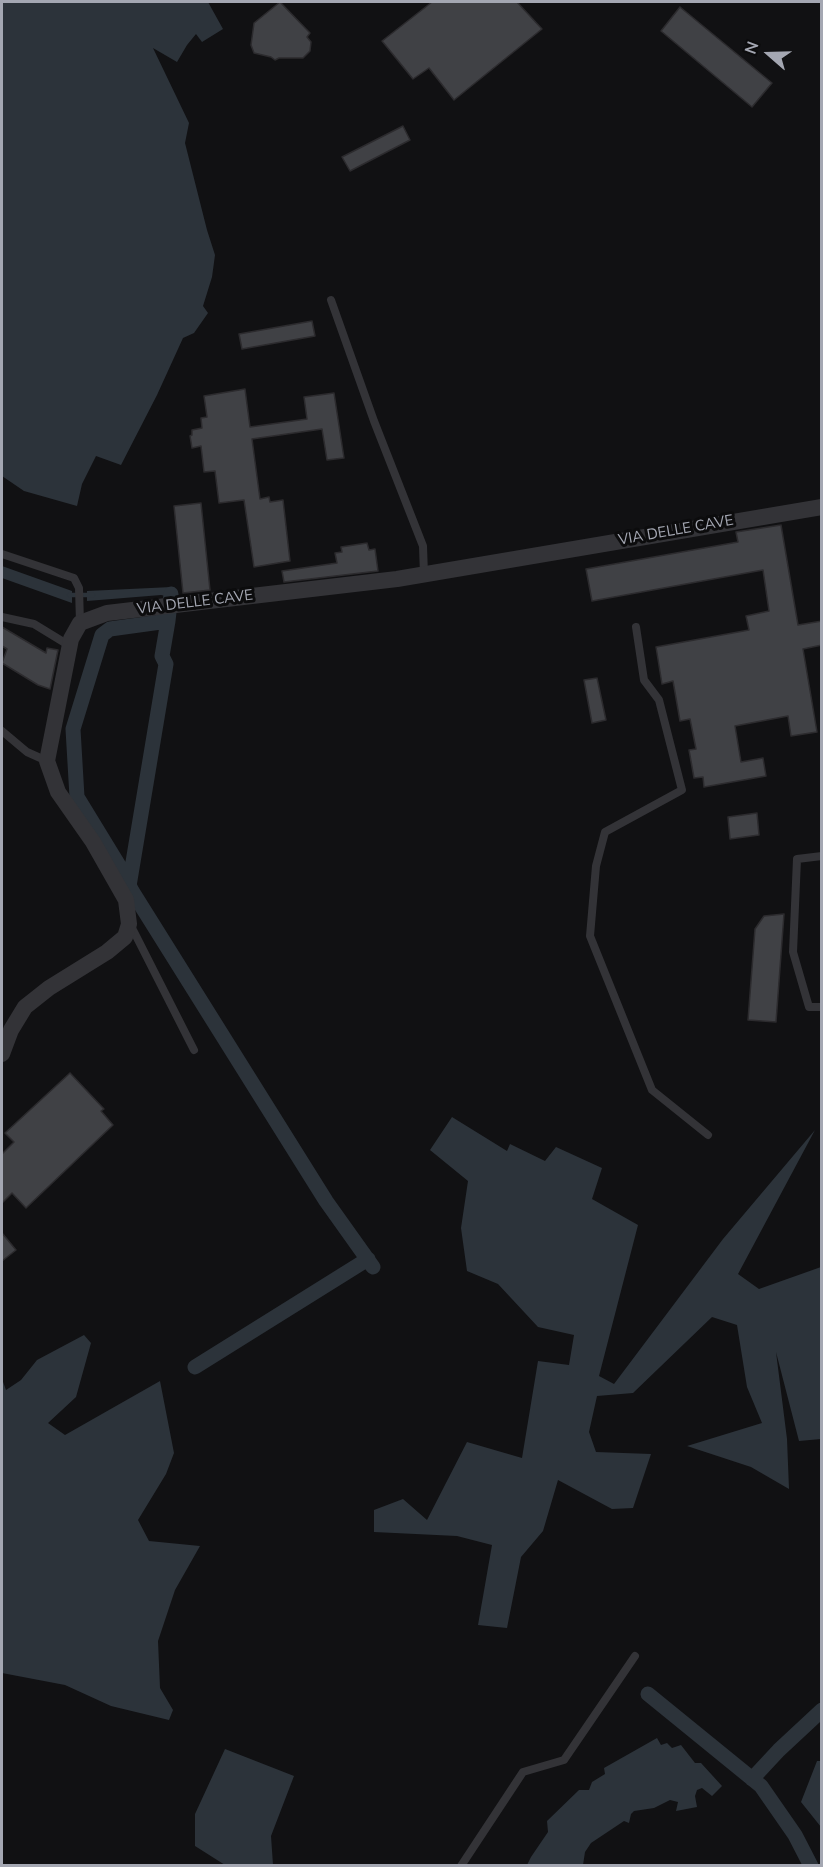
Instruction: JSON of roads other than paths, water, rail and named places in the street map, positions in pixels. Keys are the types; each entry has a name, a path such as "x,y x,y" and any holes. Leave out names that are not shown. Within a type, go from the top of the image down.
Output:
{"street":[{"name":"VIA DELLE CAVE","path":"80,623 107,613 424,575 822,507"},
{"path":"2,1054 11,1030 25,1007 49,988 107,952 125,938 129,924 126,900 93,842 58,792 47,761 71,639 80,623"}],"lane":[{"path":"331,300 374,421 423,546 424,575"},
{"path":"2,554 74,578 79,588 80,623"},
{"path":"2,617 34,624 70,646"},
{"path":"636,627 644,680 659,700 682,790 605,832 596,866 590,936 652,1090 708,1135"},
{"path":"2,731 27,752 47,761"},
{"path":"822,856 797,859 793,951 809,1007 822,1007"},
{"path":"129,924 194,1050"},
{"path":"461,1866 523,1772 564,1760 635,1656"}],"waterway":[{"path":"171,594 168,621 110,629 102,635 73,729 77,797 132,891 326,1201 373,1267"},
{"path":"69,595 93,595"},
{"path":"129,886 166,664 162,656 168,621"},
{"path":"195,1367 368,1259"},
{"path":"648,1694 761,1786 795,1835 811,1866"},
{"path":"752,1779 822,1710"}]}
